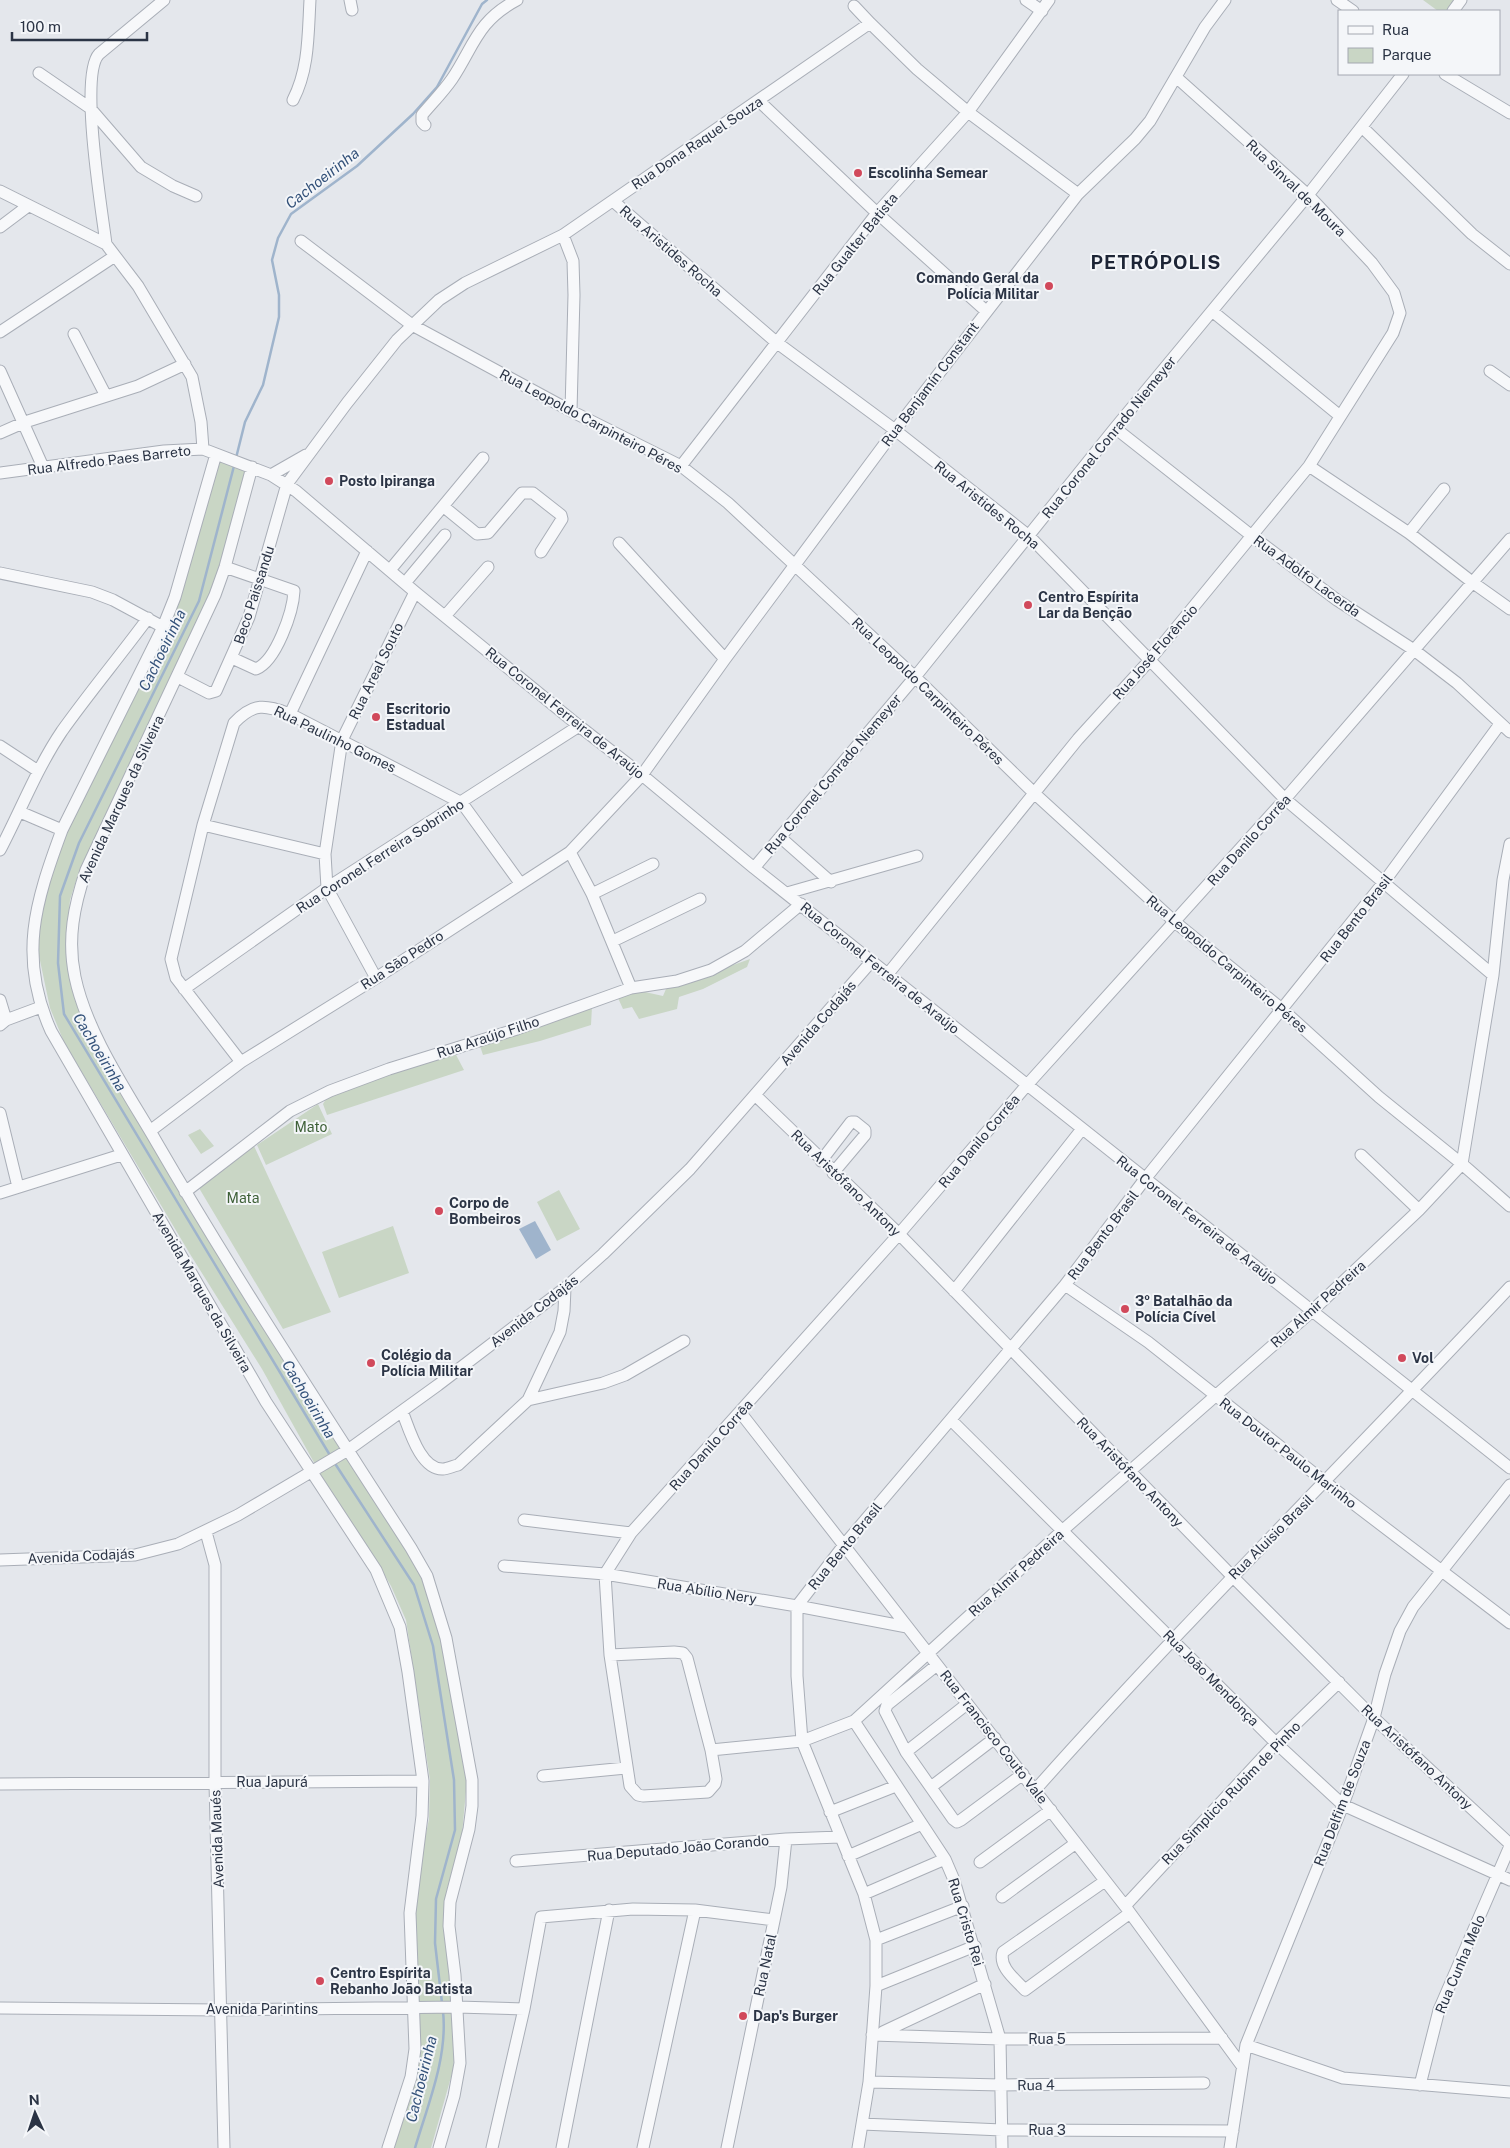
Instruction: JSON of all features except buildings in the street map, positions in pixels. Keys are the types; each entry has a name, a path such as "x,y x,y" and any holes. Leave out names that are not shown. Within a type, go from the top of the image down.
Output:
{"street":[{"path":"106,244 90,108 92,68 95,58 99,54 164,0"},
{"path":"293,100 301,84 306,63 310,0"},
{"path":"425,125 421,120 422,115 452,79 476,35 494,14 517,0"},
{"path":"1026,0 1042,11"},
{"name":"Rua Gualter Batista","path":"681,466 877,213 968,112 1050,0"},
{"name":"Rua Benjamín Constant","path":"642,775 725,659 986,311 1078,194 1135,140 1150,122 1205,27 1225,0"},
{"path":"1337,0 1352,10"},
{"path":"854,6 917,69 968,112 1078,194"},
{"name":"Rua Dona Raquel Souza","path":"287,484 397,340 439,300 465,283 563,235 870,23"},
{"path":"39,73 90,108 141,167 173,186 196,196"},
{"name":"Rua Coronel Conrado Niemeyer","path":"754,868 914,678 1115,428 1308,196 1402,75"},
{"path":"1447,75 1510,113"},
{"name":"Rua Sinval de Moura","path":"1176,77 1308,196 1372,262 1394,293 1400,313"},
{"path":"759,101 877,213 986,311"},
{"path":"1362,127 1472,234 1510,264"},
{"path":"0,191 106,244 138,286 192,377 197,395 203,449"},
{"name":"Rua Aristides Rocha","path":"613,200 776,342 895,430 1029,536 1285,799 1493,975"},
{"path":"0,227 28,206"},
{"path":"563,235 573,261 571,411"},
{"name":"Rua Leopoldo Carpinteiro Péres","path":"301,240 412,325 571,411 681,466 728,503 1034,793 1175,922 1283,1010 1379,1097 1462,1164 1510,1206"},
{"path":"0,332 115,256"},
{"path":"1212,311 1340,416"},
{"name":"Rua José Florêncio","path":"887,975 1078,739 1149,661 1309,466 1393,333 1400,313"},
{"path":"74,334 106,396"},
{"path":"0,433 25,422 138,386 185,364"},
{"path":"1490,370 1510,385"},
{"path":"0,371 25,422 43,467"},
{"name":"Rua Adolfo Lacerda","path":"1115,428 1337,600 1414,650 1457,683 1510,732"},
{"name":"Rua Alfredo Paes Barreto","path":"0,473 164,451 203,449 248,466"},
{"name":"Rua Dona Raquel Souza","path":"270,475 310,453"},
{"name":"Avenida Marques da Silveira","path":"219,455 163,627 62,830 40,894 33,944 34,974 40,1007 51,1031 121,1155 261,1394 314,1469 376,1570 400,1628 423,1781 422,1816 410,1913 416,2008 415,2049 411,2077 388,2148"},
{"path":"390,570 483,458"},
{"name":"Avenida Marques da Silveira","path":"248,466 225,567 215,595 86,870 75,902 71,932 75,976 92,1028 185,1192 344,1452 412,1548 426,1576 446,1638 456,1684 472,1780 469,1829 450,1910 449,1926 460,2063 454,2096 439,2148"},
{"name":"Rua Coronel Ferreira de Araújo","path":"248,466 287,484 415,592 754,868 1510,1468"},
{"path":"1309,466 1409,533 1510,609"},
{"name":"Beco Paissandu","path":"178,677 213,693 216,691 244,631 287,484"},
{"path":"1409,533 1444,489"},
{"path":"444,507 477,534 482,535 488,533 522,493 533,494 561,515 562,519 541,552"},
{"path":"405,583 445,535"},
{"name":"Rua Danilo Corrêa","path":"605,1574 631,1533 899,1234 1027,1085 1285,799 1510,539"},
{"path":"619,543 725,659"},
{"path":"290,714 367,551"},
{"path":"225,567 294,591 285,628 269,659 260,668 251,669 232,658"},
{"path":"445,616 488,567"},
{"path":"0,573 92,592 163,627"},
{"name":"Rua Areal Souto","path":"376,978 327,888 325,854 342,740 415,592"},
{"path":"0,850 20,812 38,771 62,732 148,618"},
{"name":"Rua Paulinho Gomes","path":"241,1062 184,988 173,971 171,955 204,825 234,723 244,713 256,707 270,707 290,714 462,803 520,883"},
{"name":"Rua Bento Brasil","path":"797,1606 844,1545 1012,1350 1065,1285 1145,1179 1283,1010 1384,882 1500,724"},
{"name":"Rua Coronel Ferreira Sobrinho","path":"184,988 327,888 462,803 579,726"},
{"path":"0,746 38,771"},
{"name":"Rua São Pedro","path":"150,1131 241,1062 376,978 570,852 642,775"},
{"path":"20,812 62,830"},
{"path":"204,825 325,854"},
{"path":"780,837 831,882"},
{"path":"1462,1164 1493,975 1503,880 1510,844"},
{"path":"570,852 592,894 631,988"},
{"path":"787,893 917,856"},
{"path":"592,894 653,864"},
{"path":"613,941 700,899"},
{"name":"Rua Araújo Filho","path":"185,1192 290,1111 330,1090 389,1069 517,1029 631,988 677,981 711,970 745,951 801,904"},
{"name":"Avenida Codajás","path":"0,1560 135,1555 178,1544 238,1516 344,1452 402,1411 565,1288 603,1254 690,1169 872,962"},
{"path":"0,1000 3,1023 40,1007"},
{"name":"Rua Aristófano Antony","path":"755,1095 833,1173 899,1234 1232,1576 1374,1718 1510,1845"},
{"path":"0,1113 18,1187"},
{"path":"821,1161 852,1122 855,1122 865,1130 866,1136 833,1173"},
{"path":"954,1291 1082,1129"},
{"path":"0,1193 121,1155"},
{"path":"1361,1155 1419,1210"},
{"name":"Rua Almir Pedreira","path":"854,1721 1062,1530 1312,1311 1419,1210 1462,1164"},
{"name":"Rua Doutor Paulo Marinho","path":"1065,1285 1148,1342 1214,1396 1510,1623"},
{"name":"Rua Aluisio Brasil","path":"1036,1789 1172,1639 1412,1392 1510,1287"},
{"path":"402,1411 420,1455 431,1466 443,1469 458,1465 528,1400 560,1332 564,1311 565,1288"},
{"path":"528,1400 603,1383 625,1375 684,1341"},
{"name":"Rua Francisco Couto Vale","path":"740,1412 967,1704 1036,1789 1128,1909 1242,2066"},
{"name":"Rua João Mendonça","path":"952,1420 1276,1743 1344,1805 1510,1880"},
{"name":"Rua Delfim de Souza","path":"1230,2148 1246,2045 1344,1805 1374,1718 1385,1674 1400,1630 1413,1607 1510,1485"},
{"path":"524,1520 631,1533"},
{"name":"Avenida Maués","path":"206,1532 215,1565 215,1783 224,2148"},
{"name":"Rua Abílio Nery","path":"504,1566 605,1574 797,1606 907,1627"},
{"path":"605,1574 610,1655 630,1786 633,1791 643,1796 708,1792 715,1784 716,1779 711,1750 687,1658 682,1653 610,1655"},
{"path":"797,1606 797,1676 802,1741 864,1894 876,1940 876,2034 858,2148"},
{"path":"937,1665 888,1706 885,1711 906,1752 953,1819 957,1822 1023,1774"},
{"name":"Rua Simplicio Rubim de Pinho","path":"1105,1880 1003,1952 1004,1965 1025,1990 1128,1909 1276,1743 1339,1682"},
{"path":"906,1752 967,1704"},
{"path":"711,1750 802,1741 854,1721"},
{"name":"Rua Cristo Rei","path":"854,1721 945,1859 963,1906 1000,2039 1002,2148"},
{"path":"931,1787 995,1738"},
{"path":"544,1776 626,1768"},
{"name":"Rua Japurá","path":"0,1784 423,1781"},
{"path":"830,1812 896,1786"},
{"path":"980,1862 1051,1810"},
{"path":"848,1856 922,1824"},
{"name":"Rua Deputado João Corando","path":"516,1862 786,1839 840,1837"},
{"name":"Rua Natal","path":"727,2148 781,1887 786,1839"},
{"path":"1002,1897 1076,1843"},
{"name":"Rua Cunha Melo","path":"1420,2085 1439,2010 1510,1845"},
{"path":"864,1894 945,1859"},
{"path":"876,1940 963,1906"},
{"path":"492,2148 524,2009 541,1916 633,1909 695,1910 774,1920"},
{"path":"562,2148 609,1910"},
{"path":"643,2148 695,1910"},
{"path":"876,1986 974,1946"},
{"path":"876,2034 985,1984"},
{"name":"Avenida Parintins","path":"0,2008 222,2010 454,2007 524,2009"},
{"name":"Rua 5","path":"876,2034 1000,2039 1222,2038"},
{"path":"1246,2045 1343,2078 1510,2092"},
{"name":"Rua 4","path":"868,2082 1001,2085 1204,2083"},
{"name":"Rua 3","path":"862,2124 1002,2130 1233,2130"}],"green space":[{"path":"1423,0 1455,0 1448,10 1437,10"},
{"path":"220,459 247,468 207,608 144,735 76,881 70,900 67,956 88,1024 249,1293 324,1424 424,1576 444,1648 467,1780 462,1834 447,1889 444,1915 455,2050 453,2070 431,2148 392,2148 411,2088 412,1941 417,1877 429,1819 430,1780 406,1620 391,1586 374,1557 321,1475 262,1369 190,1254 64,1042 50,1008 38,951 37,932 43,893 58,849 180,600"},
{"path":"750,959 747,967 703,989 679,997 677,1009 639,1019 632,1007 623,1009 618,998 636,990 663,996 666,989"},
{"path":"592,1007 591,1025 540,1041 483,1055 480,1046"},
{"name":"Mato","path":"455,1053 464,1070 327,1115 323,1104 328,1096"},
{"name":"Mato","path":"318,1104 332,1134 266,1165 257,1145"},
{"path":"200,1129 214,1146 201,1154 188,1135"},
{"name":"Mata","path":"254,1146 331,1312 283,1329 199,1188"},
{"path":"559,1190 580,1229 557,1241 537,1202"},
{"path":"393,1226 409,1273 339,1298 322,1252"}],"water":[{"path":"535,1221 551,1250 536,1259 519,1229"}],"waterway":[{"name":"Cachoeirinha","path":"236,458 245,422 263,385 279,317 279,295 272,260 278,238 291,214 357,166 413,114 437,87 482,4 487,0"},
{"name":"Cachoeirinha","path":"234,466 199,601 79,843 60,896 58,963 64,1014 331,1457"},
{"name":"Cachoeirinha","path":"334,1462 414,1585 433,1646 454,1780 455,1830 436,1899 435,1943 442,2003"},
{"name":"Cachoeirinha","path":"415,2148 440,2063 443,2046 443,2011"}],"place":[{"name":"Escolinha Semear","path":"858,173"},
{"name":"Comando Geral da Polícia Militar","path":"1049,286"},
{"name":"Posto Ipiranga","path":"329,481"},
{"name":"Centro Espírita Lar da Benção","path":"1028,605"},
{"name":"Escritorio Estadual","path":"376,717"},
{"name":"Corpo de Bombeiros","path":"439,1211"},
{"name":"3º Batalhão da Polícia Cível","path":"1125,1309"},
{"name":"Vol","path":"1402,1358"},
{"name":"Colégio da Polícia Militar","path":"371,1363"},
{"name":"Centro Espírita Rebanho João Batista","path":"320,1981"},
{"name":"Dap's Burger","path":"743,2016"}],"district":[{"name":"PETRÓPOLIS","path":"1156,262"}]}
